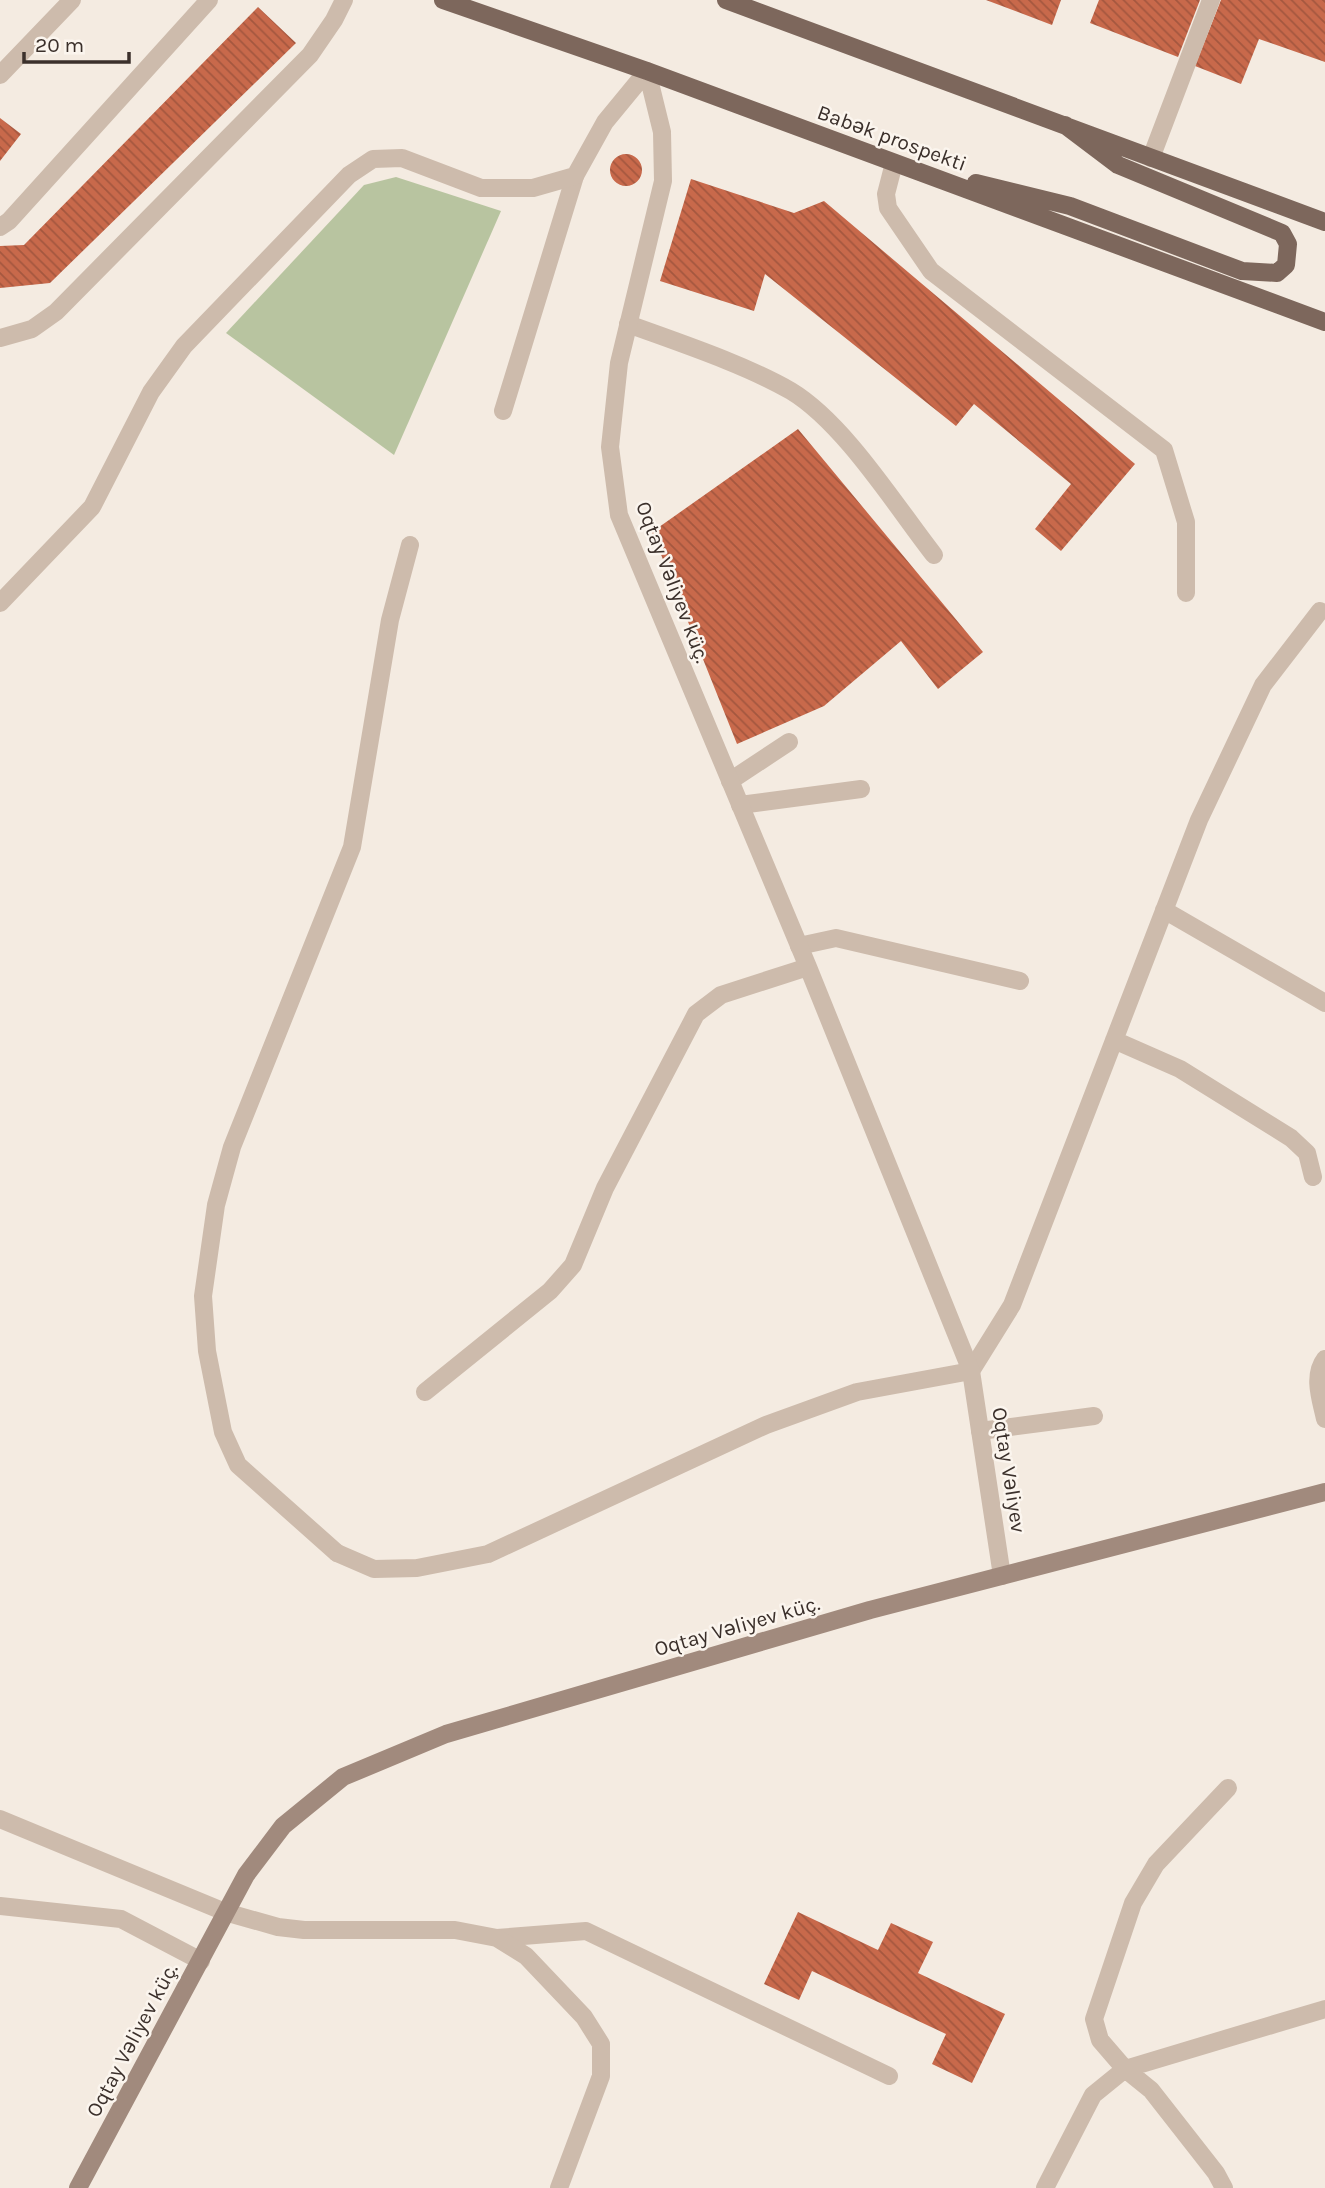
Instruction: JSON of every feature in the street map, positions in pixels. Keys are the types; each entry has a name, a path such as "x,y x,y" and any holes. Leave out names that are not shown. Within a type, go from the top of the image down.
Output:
{"main road":[{"name":"Babək prospekti","path":"443,0 647,71 1325,323"},
{"path":"726,0 1325,222"},
{"path":"894,163 1070,206 1242,271 1277,273 1286,265 1288,244 1282,233 1118,165 1065,125"}],"street":[{"path":"0,75 72,0"},
{"path":"0,228 209,0"},
{"path":"0,338 32,329 56,312 310,55 344,0"},
{"path":"1151,158 1211,0"},
{"path":"503,411 575,176 605,122 647,71"},
{"name":"Oqtay Vəliyev küç.","path":"647,71 662,132 663,181 619,363 611,447 619,515 808,967 971,1371"},
{"path":"0,603 92,508 151,392 184,346 349,175 373,159 402,158 481,188 533,188 575,176"},
{"path":"894,163 886,194 888,208 931,271 1164,450 1186,522 1186,593"},
{"path":"628,324 701,351 791,392 835,428 934,555"},
{"path":"410,544 390,620 352,847 232,1147 216,1205 203,1296 207,1351 223,1432 238,1465 337,1553 374,1569 417,1568 488,1554 766,1425 857,1392 971,1371 1012,1304 1199,820 1241,727 1263,685 1320,611"},
{"path":"730,781 789,742"},
{"path":"740,805 861,789"},
{"path":"1164,910 1325,1003"},
{"path":"799,946 836,938 1020,981"},
{"path":"425,1392 550,1291 573,1265 605,1188 695,1014 721,995 808,967"},
{"path":"1114,1040 1180,1069 1291,1138 1307,1153 1313,1177"},
{"path":"1325,1359 1319,1367 1318,1388 1325,1419"},
{"name":"Oqtay Vəliyev","path":"971,1371 1002,1576"},
{"path":"980,1431 1094,1416"},
{"name":"Oqtay Vəliyev küç.","path":"78,2188 246,1875 283,1826 344,1777 446,1734 870,1610 1325,1492"},
{"path":"1224,2188 1151,2090 1125,2069 1100,2040 1094,2019 1133,1903 1156,1864 1228,1788"},
{"path":"0,1819 225,1912 304,1930 455,1930 498,1938 586,1931 889,2076"},
{"path":"0,1906 121,1919 201,1961"},
{"path":"498,1938 526,1956 584,2017 601,2043 601,2076 559,2188"},
{"path":"1045,2188 1093,2095 1125,2069 1325,2009"}],"green space":[{"path":"396,177 501,211 394,455 226,333 364,185"}],"building":[{"path":"986,0 1061,0 1052,25"},
{"path":"1099,0 1200,0 1178,57 1090,23"},
{"path":"1221,0 1325,0 1325,62 1259,39 1241,84 1195,66"},
{"path":"258,7 296,43 50,283 0,288 0,246 24,245"},
{"path":"0,118 21,134 0,161"},
{"path":"626,154 637,159 642,170 637,181 626,186 615,181 610,170 615,159"},
{"path":"691,179 794,213 824,201 1135,464 1061,551 1035,529 1071,484 974,404 956,426 765,274 754,311 660,281"},
{"path":"798,429 983,652 938,689 901,641 824,706 737,744 652,532"},
{"path":"798,1912 878,1950 891,1923 933,1942 918,1973 1005,2014 972,2083 932,2064 946,2034 812,1971 799,2000 764,1984"}]}
